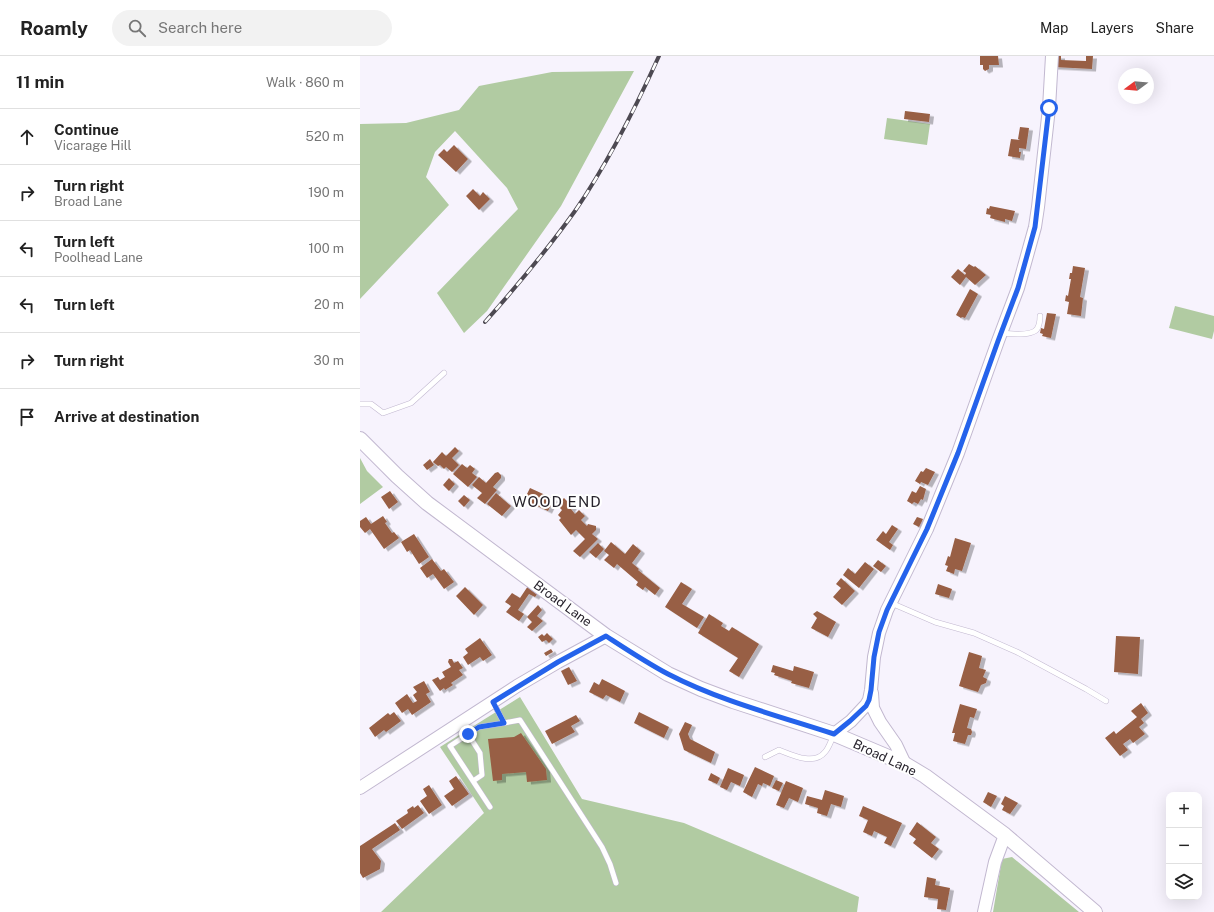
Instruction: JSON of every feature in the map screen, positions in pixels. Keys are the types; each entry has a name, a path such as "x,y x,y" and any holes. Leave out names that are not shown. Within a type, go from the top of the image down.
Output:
{"main road":[{"name":"Broad Lane","path":"360,438 427,503 606,636 668,674 733,701 834,734 905,764 925,776 1004,835 1095,912"}],"street":[{"path":"834,734 866,706 871,690 874,657 879,632 891,603 927,529 958,453 1018,288 1035,227 1049,108 1052,56"},
{"path":"360,788 493,702 558,662 606,636"},
{"path":"871,690 874,708 880,722 896,745 905,764"},
{"path":"984,912 995,862 1004,835"}],"lane":[{"path":"1000,334 1023,334 1033,332 1038,328 1040,316"},
{"path":"360,404 371,404 383,413 411,403 444,373"},
{"path":"891,603 935,622 974,633 1017,652 1086,689 1106,702"},
{"path":"493,702 504,723"},
{"path":"490,806 450,746 479,727 520,720 602,848 610,864 616,883"},
{"path":"468,734 480,753 482,775 473,781"},
{"path":"765,757 779,750 800,758 815,759 825,753 834,734"}],"green space":[{"path":"634,71 561,206 487,311 464,333 437,293 518,209 507,188 455,131 435,152 426,177 449,205 360,299 360,124 406,123 459,110 479,86 552,72"},
{"path":"887,118 930,124 927,145 884,139"},
{"path":"1175,306 1214,316 1214,331 1212,339 1169,328"},
{"path":"360,458 367,471 383,487 360,504"},
{"path":"520,697 582,799 684,823 859,897 857,912 381,912 484,813 440,747"},
{"path":"1012,857 1079,912 993,912 1002,859"}],"building":[{"path":"980,56 998,56 999,65 989,65 989,69 985,71 983,69 983,65 980,65"},
{"path":"1055,56 1061,56 1061,60 1086,61 1086,56 1093,56 1092,69 1054,67"},
{"path":"905,111 930,114 929,122 904,119"},
{"path":"1020,127 1029,128 1026,149 1019,148 1019,152 1021,152 1020,158 1008,156 1011,139 1020,140 1018,139"},
{"path":"454,145 468,159 456,172 438,155 444,149 447,152"},
{"path":"473,189 480,196 483,192 490,199 479,210 466,196"},
{"path":"990,206 1015,211 1012,221 1005,219 1005,222 990,218 991,215 986,214 987,208 989,209"},
{"path":"969,264 974,267 975,266 986,275 975,285 966,277 960,285 951,277 958,269 965,275 966,273 963,271"},
{"path":"1073,266 1085,268 1080,297 1083,298 1081,316 1067,314 1069,302 1065,301 1066,295 1068,296 1071,279 1069,279 1070,273 1072,273"},
{"path":"970,289 978,294 965,318 961,318 956,315"},
{"path":"1047,313 1056,314 1051,338 1042,336 1043,334 1040,333 1041,328 1044,329"},
{"path":"455,447 459,451 452,458 459,465 452,472 446,467 444,469 440,465 438,466 433,462 442,452 446,456"},
{"path":"430,459 434,465 427,470 423,465"},
{"path":"462,464 467,468 470,465 475,469 472,473 477,477 468,487 453,474"},
{"path":"926,468 935,472 928,485 921,482 920,484 915,481 921,471 923,472"},
{"path":"498,472 501,475 501,478 493,487 497,490 485,504 477,498 482,493 472,485 479,477 486,483 495,473"},
{"path":"449,478 455,484 449,491 443,485"},
{"path":"920,486 926,489 923,500 921,499 918,504 914,502 912,504 907,501 912,491 916,493"},
{"path":"530,488 554,499 548,511 524,500"},
{"path":"390,491 398,502 389,509 381,497"},
{"path":"496,493 511,506 502,516 487,504"},
{"path":"464,495 470,500 464,507 458,501"},
{"path":"564,498 573,507 571,509 575,514 579,510 585,516 581,520 587,526 588,524 596,526 596,530 592,534 598,539 580,557 573,551 585,539 576,530 571,535 559,520 561,518 558,515 562,510 557,505"},
{"path":"383,516 387,522 385,523 392,533 394,532 399,538 384,549 370,529 365,533 360,527 360,521 366,517 371,524"},
{"path":"917,517 923,519 919,527 913,524"},
{"path":"892,525 898,529 889,542 893,545 890,550 876,540 883,531 886,534"},
{"path":"414,534 429,557 419,564 410,550 407,552 401,542"},
{"path":"955,538 971,543 962,571 955,569 954,574 946,571 948,566 945,565 948,556 950,557"},
{"path":"611,542 625,554 633,544 641,551 632,563 639,569 638,570 660,588 655,595 645,587 643,590 636,585 638,582 617,564 614,568 604,560 609,555 604,551"},
{"path":"598,543 604,549 596,558 589,552"},
{"path":"432,559 441,571 444,569 454,582 444,589 433,574 427,578 420,568"},
{"path":"878,560 886,566 881,572 873,566"},
{"path":"865,562 874,569 859,588 843,575 848,568 855,574"},
{"path":"841,578 855,591 842,605 833,597 841,588 836,584"},
{"path":"681,582 692,589 682,604 704,617 697,628 665,607"},
{"path":"938,584 952,589 949,598 935,594"},
{"path":"528,586 538,593 535,597 529,594 518,610 524,614 519,621 506,612 511,606 505,602 512,593 520,598"},
{"path":"465,587 483,605 474,615 456,596"},
{"path":"538,605 542,610 537,616 543,621 532,631 527,627 532,622 527,617"},
{"path":"817,611 836,622 828,637 811,628 817,618 813,614"},
{"path":"709,614 723,623 721,626 729,631 732,627 759,644 739,677 729,671 738,658 698,633"},
{"path":"547,633 553,639 549,643 546,640 542,642 538,637 542,634 544,636"},
{"path":"1116,636 1140,637 1138,674 1114,672"},
{"path":"480,638 492,655 483,661 480,657 468,665 463,657 468,653 465,649"},
{"path":"551,649 553,652 546,656 544,653"},
{"path":"969,652 982,656 979,668 986,670 983,677 987,679 986,683 981,685 978,692 959,686"},
{"path":"449,659 452,659 454,663 458,661 463,668 459,670 463,675 451,683 453,685 440,691 432,680 438,677 440,680 445,677 442,672 451,667 448,662"},
{"path":"773,665 793,671 794,666 814,672 809,688 791,683 792,681 774,675 775,673 771,672"},
{"path":"569,667 577,681 568,685 561,671"},
{"path":"602,679 625,691 620,702 606,695 603,699 589,692 594,682 599,685"},
{"path":"424,681 430,692 426,694 431,702 412,715 408,709 402,713 395,703 407,694 413,703 417,701 413,695 417,692 413,687"},
{"path":"1141,703 1148,713 1141,719 1144,723 1139,727 1145,734 1133,743 1130,739 1123,744 1128,750 1120,756 1105,738 1114,731 1116,734 1137,717 1131,711"},
{"path":"960,704 977,709 974,718 970,717 967,728 971,729 972,732 971,735 968,735 965,744 953,741 955,733 952,733"},
{"path":"394,712 401,721 386,732 384,730 375,737 369,728 388,713 390,715"},
{"path":"639,712 669,727 664,738 634,723"},
{"path":"576,715 580,721 571,726 575,732 552,744 545,731"},
{"path":"685,722 692,725 688,734 690,739 715,752 711,763 684,750 679,734"},
{"path":"521,733 546,769 547,780 527,782 526,772 502,774 502,780 493,781 488,739 514,737"},
{"path":"755,767 774,776 770,786 763,783 762,786 758,784 752,797 743,792"},
{"path":"728,768 744,775 740,786 731,782 727,790 720,787"},
{"path":"711,773 720,778 717,784 708,780"},
{"path":"456,776 469,794 452,806 444,796 454,789 449,781"},
{"path":"776,780 783,783 779,791 772,788"},
{"path":"786,781 803,788 798,802 789,798 784,808 776,805"},
{"path":"429,785 442,805 429,814 420,801 427,796 423,789"},
{"path":"825,790 844,796 841,807 831,804 827,816 817,813 818,808 805,804 807,796 822,800"},
{"path":"988,792 997,796 991,807 983,802"},
{"path":"1005,796 1018,803 1010,814 1002,810 1004,806 1001,804"},
{"path":"418,805 424,813 402,829 396,821 408,813 407,810"},
{"path":"863,806 902,823 891,846 884,843 887,837 874,831 872,836 863,832 868,820 859,816"},
{"path":"917,822 936,837 931,843 939,849 932,858 913,843 916,839 909,834"},
{"path":"395,823 400,830 372,849 381,861 380,869 363,878 360,873 360,846"},
{"path":"927,877 936,879 935,885 950,888 946,910 937,909 938,899 924,897"}],"railway":[{"path":"485,322 543,254 587,193 620,135 659,56"}],"district":[{"name":"WOOD END","path":"557,502"}],"route":[{"path":"468,734 479,727 504,723 493,702 558,662 606,636 668,674 733,701 834,734 866,706 871,690 874,657 879,632 887,610 927,529 958,453 1018,288 1035,227 1049,108"}]}
